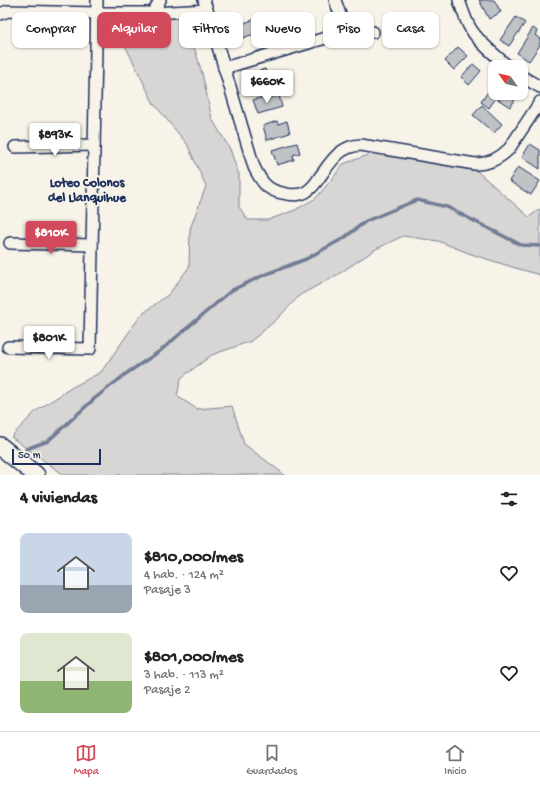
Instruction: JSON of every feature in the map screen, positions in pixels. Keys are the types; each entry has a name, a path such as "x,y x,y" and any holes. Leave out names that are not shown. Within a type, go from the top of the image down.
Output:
{"main road":[{"path":"0,446 36,475"}],"street":[{"path":"97,0 97,12"},
{"path":"154,12 160,0"},
{"path":"335,0 339,12"},
{"path":"460,1 470,28 481,42 501,60"},
{"path":"160,12 206,5 254,167 261,181 267,187 277,192 291,195 306,192 314,185 339,152 354,145 475,164 490,162 504,155 540,102"},
{"path":"0,14 8,11 97,13 90,349 8,347"},
{"path":"224,68 323,39"},
{"path":"528,80 540,87"},
{"path":"15,147 94,145"},
{"path":"10,242 92,244"}],"shaded area":[{"path":"171,15 179,15 179,48 194,48 202,73 212,119 230,149 239,175 239,207 248,220 268,220 295,210 316,198 343,164 374,153 477,171 529,217 540,209 540,275 471,254 438,241 403,236 376,249 337,275 300,295 276,320 251,341 212,355 181,378 177,396 197,409 232,406 244,444 285,475 64,475 11,437 36,411 71,388 101,372 141,315 169,294 189,267 190,229 206,186 187,144 154,104 126,48 171,48"}],"building":[{"path":"479,0 494,0 501,12 489,19"},
{"path":"516,17 525,23 509,46 500,40"},
{"path":"251,21 251,35 243,38 243,23"},
{"path":"533,28 537,31 535,35 540,39 540,45 529,61 517,53"},
{"path":"458,47 468,56 454,70 445,61"},
{"path":"473,64 481,71 469,85 461,77"},
{"path":"265,69 267,75 274,72 276,80 253,87 249,74"},
{"path":"488,92 488,100 495,100 489,108 481,102"},
{"path":"279,95 282,107 258,114 253,100 267,96 267,98"},
{"path":"499,100 515,100 510,107"},
{"path":"482,105 502,124 494,133 473,115"},
{"path":"277,121 278,124 287,121 290,133 267,140 263,126"},
{"path":"297,143 300,153 293,155 294,160 277,165 272,150"},
{"path":"530,144 540,150 540,169 522,157"},
{"path":"518,167 540,181 531,195 509,181"}],"waterway":[{"path":"26,449 48,441 94,399 127,373 160,351 232,290 264,275 306,259 344,238 366,221 417,200 447,207 521,245 540,246"}],"district":[{"name":"Loteo Colonos del Llanquihue","path":"87,188"}]}
